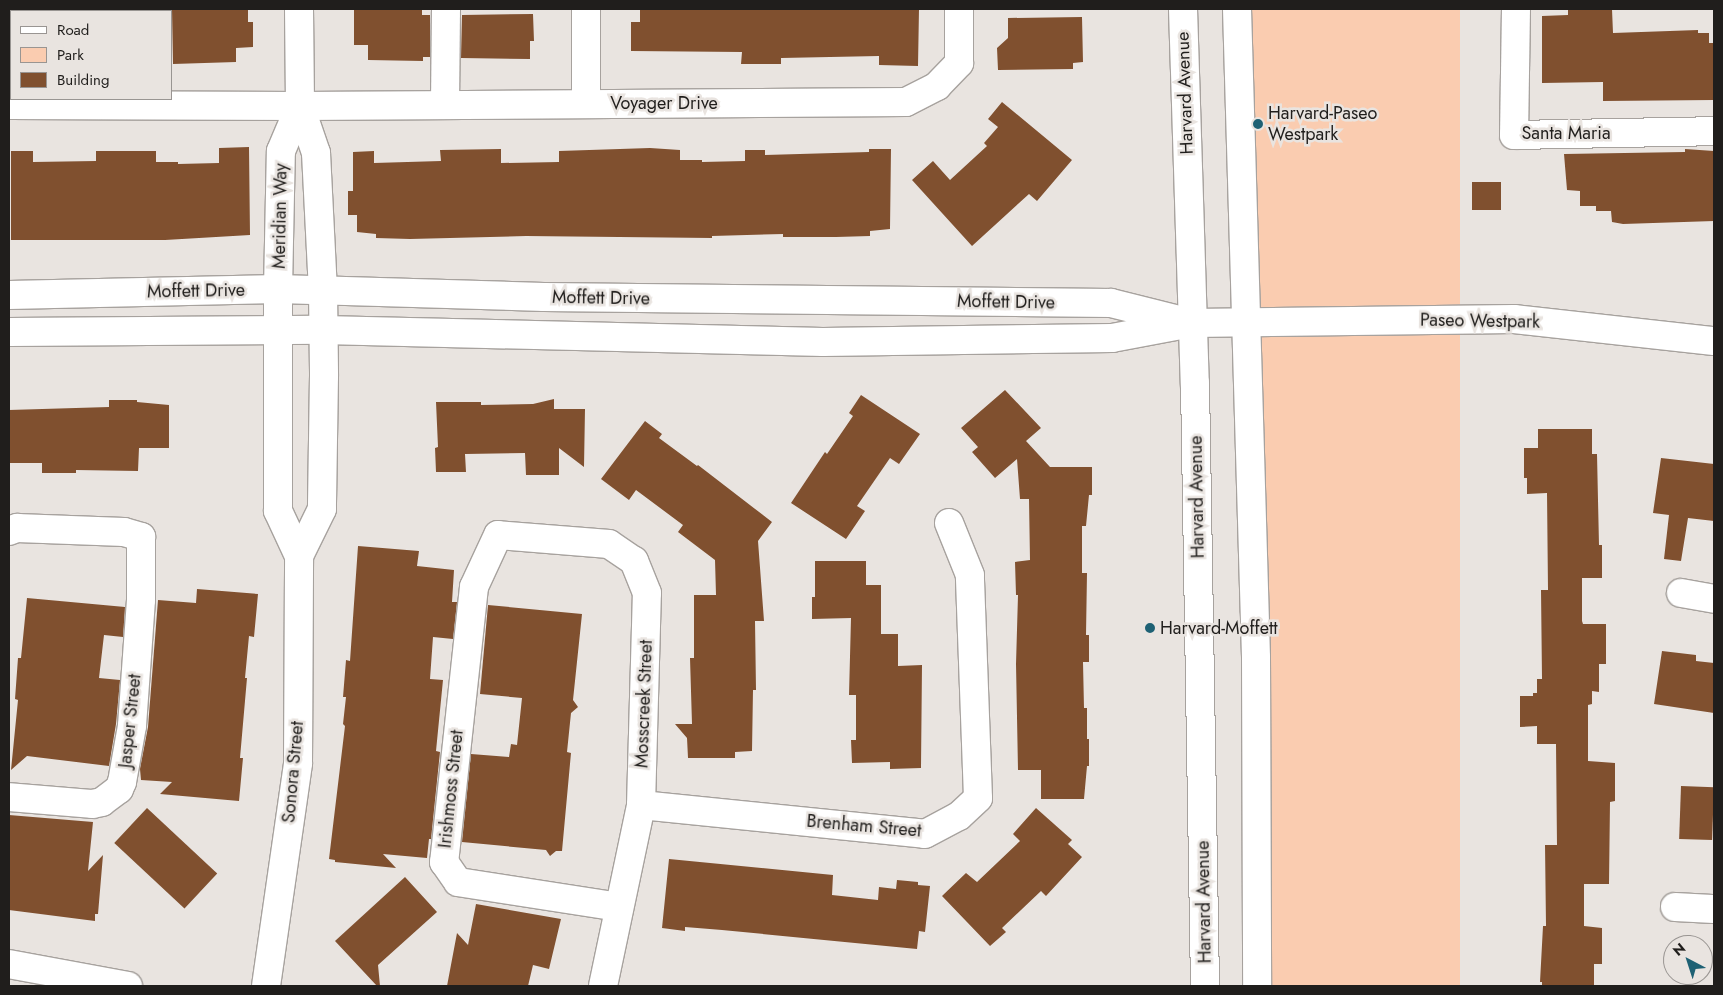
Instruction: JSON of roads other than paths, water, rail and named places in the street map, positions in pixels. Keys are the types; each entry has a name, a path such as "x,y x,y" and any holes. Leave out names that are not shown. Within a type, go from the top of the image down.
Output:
{"street":[{"name":"Meridian Way","path":"299,9 300,106 316,154 323,290 323,330"},
{"path":"446,9 446,104"},
{"path":"586,9 586,104"},
{"name":"Voyager Drive","path":"17,103 300,106 906,102 937,86 959,63 959,9"},
{"name":"Harvard Avenue","path":"1183,9 1195,383 1205,986"},
{"path":"1237,9 1256,658 1257,986"},
{"name":"Santa Maria","path":"1516,9 1514,135 1714,131"},
{"name":"Meridian Way","path":"279,330 278,289 282,151 300,106"},
{"name":"Moffett Drive","path":"9,295 278,289 544,297 1111,303 1192,323"},
{"name":"Paseo Westpark","path":"1245,322 1514,319 1714,341"},
{"name":"Moffett Drive","path":"9,332 323,330 823,342 1112,338 1192,323 1245,322"},
{"name":"Sonora Street","path":"266,986 298,763 299,556 278,511 279,330"},
{"name":"Sonora Street","path":"299,556 322,509 323,330"},
{"name":"Brenham Street","path":"641,805 925,834 959,816 978,798 970,575 949,522"},
{"name":"Jasper Street","path":"9,532 17,528 124,532 141,537 140,600 132,726 122,782 119,789 102,802 92,804 9,797"},
{"name":"Mosscreek Street","path":"498,535 609,544 634,561 647,592 641,805 603,986"},
{"name":"Irishmoss Street","path":"498,535 474,586 444,862 458,882 620,907"},
{"path":"1681,594 1714,599"},
{"path":"1674,907 1714,909"},
{"path":"9,964 128,986"}],"place":[{"name":"Harvard-Paseo Westpark","path":"1258,124"},
{"name":"Harvard-Moffett","path":"1150,628"}]}
